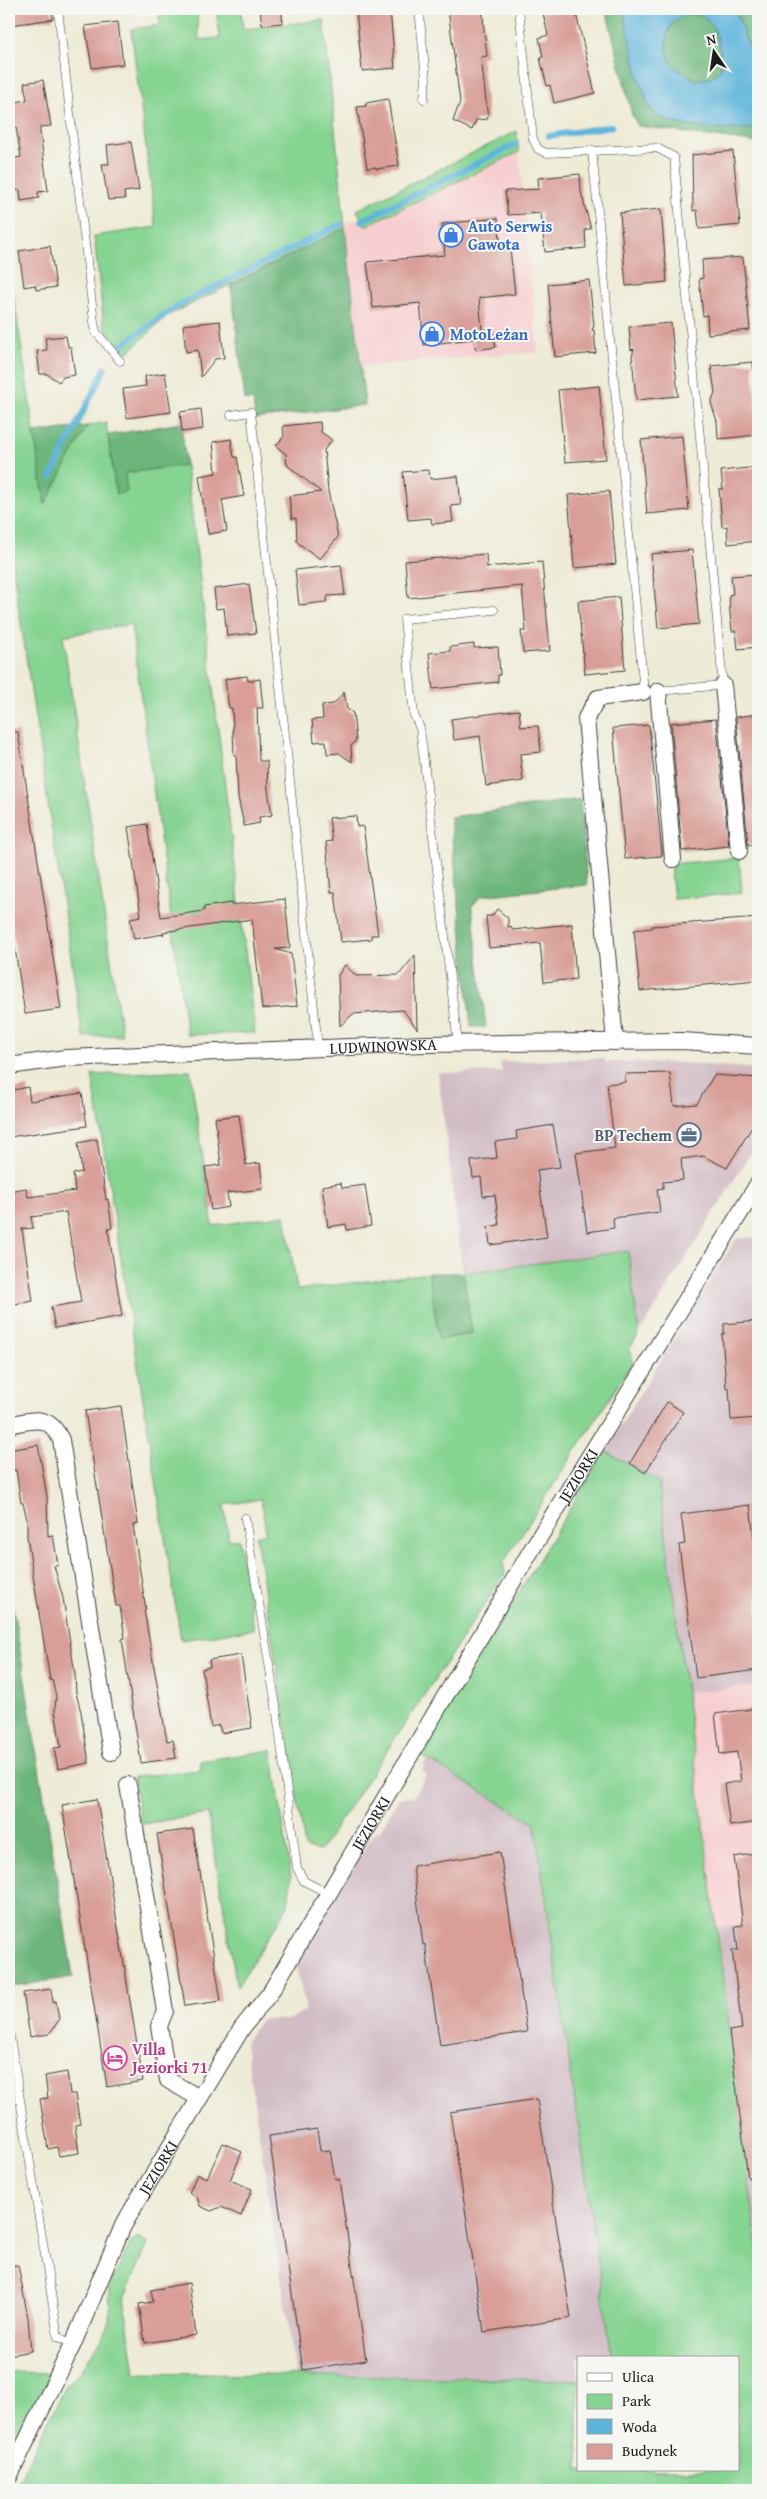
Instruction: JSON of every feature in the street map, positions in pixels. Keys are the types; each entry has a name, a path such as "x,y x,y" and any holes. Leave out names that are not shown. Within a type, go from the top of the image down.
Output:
{"street":[{"path":"723,685 739,851"},
{"path":"616,1042 586,718 598,698 650,692 673,859"},
{"name":"LUDWINOWSKA","path":"9,1066 66,1058 318,1047 682,1041 758,1046"},
{"name":"JEZIORKI","path":"9,2477 73,2344 122,2228 242,2028 270,1993 532,1549 758,1184"},
{"path":"9,1425 39,1420 48,1422 56,1428 61,1440 111,1752"},
{"path":"128,1785 165,2011 159,2026 168,2080 199,2098"}],"lane":[{"path":"58,9 94,322 96,332 120,361"},
{"path":"418,9 426,79 424,99"},
{"path":"518,9 533,139 538,149 546,153 592,150 657,148 674,157 723,685 650,692 592,150"},
{"path":"231,415 251,412 318,1047"},
{"path":"458,1044 420,728 414,715 404,619 494,610"},
{"path":"245,1518 276,1706 297,1868 304,1881 329,1894"},
{"path":"9,2031 58,2337 73,2344"}],"shaded area":[{"path":"519,152 538,352 361,366 345,224 361,217 365,226"},
{"path":"604,1058 605,1062 683,1063 758,1069 758,1141 639,1334 628,1251 463,1273 438,1073 502,1072 500,1062"},
{"path":"758,1237 758,1686 686,1692 659,1482 605,1451 736,1239"},
{"path":"758,1686 758,1923 716,1928 686,1692"},
{"path":"427,1759 535,1823 612,2356 577,2356 577,2380 296,2375 245,2043 260,2019 288,2020 306,2010 295,1962 374,1833 380,1831 399,1798 413,1797 427,1774 422,1771"},
{"path":"758,1923 758,2251 716,1928"}],"green space":[{"path":"216,9 241,9 243,29 324,20 345,228 167,316 126,354 104,326 94,236 156,227 131,29 160,25 159,16 197,11 199,40 220,38"},
{"path":"606,9 623,9 635,64 648,105 653,112 674,123 688,126 719,129 758,128 758,143 638,126 632,115"},
{"path":"735,9 758,9 758,73 757,68"},
{"path":"700,14 706,18 715,31 719,45 721,69 711,78 696,80 673,65 669,59 666,44 669,30 677,19 688,15"},
{"path":"517,131 519,152 365,226 357,210"},
{"path":"345,228 365,405 255,419 253,400 245,400 231,285"},
{"path":"9,265 45,504 87,426 106,422 116,494 125,473 186,465 255,1033 187,1035 131,624 63,636 122,1035 83,1037 9,543"},
{"path":"181,423 186,465 125,473 127,492 116,494 108,435"},
{"path":"87,426 45,505 34,433"},
{"path":"580,799 587,885 481,896 472,906 486,1027 471,1027 450,817"},
{"path":"739,858 742,893 674,899 670,864"},
{"path":"190,1070 213,1226 285,1215 297,1290 429,1273 440,1340 472,1333 463,1273 628,1251 639,1334 630,1348 633,1362 503,1563 505,1574 320,1851 305,1848 256,1536 266,1533 261,1499 224,1505 229,1540 239,1539 254,1629 181,1640 92,1075"},
{"path":"429,1273 463,1273 472,1333 439,1340"},
{"path":"605,1451 659,1482 758,2251 758,2490 14,2490 68,2382 80,2373 109,2325 110,2285 131,2242 138,2238 148,2244 124,2299 135,2373 577,2380 577,2472 740,2472 740,2356 612,2356 535,1824 420,1755"},
{"path":"9,1583 73,1977 9,1987"},
{"path":"272,1750 291,1877 288,1906 237,1987 208,1814 141,1824 133,1777 201,1770 200,1761"},
{"path":"9,2372 53,2373 9,2449"}],"water":[{"path":"623,9 735,9 758,73 758,128 719,129 688,126 674,123 653,112 648,105 635,64","holes":["690,14 700,14 706,18 715,31 720,53 721,69 711,78 696,80 673,65 667,52 667,37 672,24 677,19"]}],"building":[{"path":"9,9 52,9 53,19 11,25"},
{"path":"260,9 281,9 283,23 262,25"},
{"path":"390,9 395,68 362,71 356,10"},
{"path":"448,9 482,9 487,56 481,57 488,119 476,120 472,130 453,121 460,102"},
{"path":"542,9 575,9 595,93 554,103 550,85 547,86 540,58 543,57 539,38 548,35"},
{"path":"118,22 123,64 92,68 85,26"},
{"path":"43,80 51,126 40,127 48,191 38,192 39,198 21,201 20,190 10,192 9,159 21,157 16,127 9,128 9,103 27,100 24,83"},
{"path":"388,99 399,166 376,169 376,167 367,168 357,107 366,106 366,103"},
{"path":"131,142 139,190 124,192 125,199 108,200 102,164 109,164 107,145"},
{"path":"733,151 740,225 699,229 697,210 693,211 692,155"},
{"path":"580,174 581,192 591,229 585,229 586,248 545,252 541,213 508,215 505,191 539,189 538,178"},
{"path":"661,209 667,282 626,286 620,213"},
{"path":"498,218 501,250 510,249 515,294 479,298 482,330 492,329 496,347 476,350 473,339 424,345 420,303 373,308 367,262 445,255 442,224"},
{"path":"50,246 56,287 36,290 35,285 24,287 19,251"},
{"path":"743,257 750,330 708,334 707,315 703,316 699,279 703,278 702,260"},
{"path":"589,280 594,325 592,330 594,330 596,353 555,357 548,284"},
{"path":"220,321 224,358 215,359 201,377 198,350 186,352 183,325"},
{"path":"671,323 678,396 636,400 632,356 634,349 631,350 629,327"},
{"path":"66,336 68,347 71,347 75,375 63,377 59,382 47,374 40,374 37,351 47,350 45,338"},
{"path":"753,362 758,435 718,439 717,421 711,403 715,392 711,366"},
{"path":"165,373 171,412 127,418 123,389 146,386 145,376"},
{"path":"599,386 606,459 565,462 558,390"},
{"path":"201,409 203,429 182,432 180,412"},
{"path":"320,422 321,432 332,440 324,450 328,491 338,537 320,559 297,542 296,518 292,519 289,496 321,492 287,465 286,454 276,446 284,436 283,426"},
{"path":"682,436 689,510 647,514 641,440"},
{"path":"231,439 234,457 237,457 244,496 222,500 227,531 208,534 199,476 216,473 213,442"},
{"path":"758,467 758,541 728,544 727,526 722,527 719,489 723,489 721,471"},
{"path":"429,470 430,479 458,476 461,505 451,506 453,522 432,524 431,518 408,520 403,472"},
{"path":"609,491 616,564 574,568 568,495"},
{"path":"692,550 699,624 658,628 651,554"},
{"path":"486,554 487,567 542,562 550,651 523,653 521,631 526,631 522,586 408,598 405,561"},
{"path":"341,565 345,595 328,596 326,602 299,605 295,570"},
{"path":"758,574 758,647 738,649 736,631 732,631 730,613 729,595 733,594 731,576"},
{"path":"249,584 256,633 227,636 224,608 216,609 214,589"},
{"path":"619,597 625,670 585,674 578,601"},
{"path":"474,644 474,648 498,647 500,675 498,675 498,682 433,689 429,653 450,651 450,647"},
{"path":"247,676 248,681 260,679 263,708 257,708 259,761 267,761 268,790 272,815 259,817 260,823 244,826 238,797 232,708 229,708 225,679"},
{"path":"344,692 347,709 353,713 356,740 351,746 352,762 339,753 327,754 326,741 314,742 312,720 323,719 322,705 334,704"},
{"path":"519,710 521,727 538,726 541,752 520,754 523,781 486,786 480,736 454,740 451,719"},
{"path":"758,714 758,844 748,845 736,717"},
{"path":"716,719 729,846 682,851 671,723"},
{"path":"649,725 662,853 661,856 625,859 613,728"},
{"path":"9,732 18,732 61,1009 25,1014 9,909"},
{"path":"356,816 357,827 363,826 378,935 371,935 371,939 341,942 335,892 331,892 326,842 332,841 329,818"},
{"path":"147,824 161,917 204,911 204,907 231,903 231,905 285,899 290,948 275,949 291,954 297,1006 262,1009 252,919 163,932 164,934 134,939 130,918 141,916 128,827"},
{"path":"497,909 508,918 508,927 511,926 512,930 572,924 576,979 544,982 540,943 489,948 486,916 492,916"},
{"path":"758,918 758,980 640,991 634,930 652,928 652,926"},
{"path":"415,955 417,1029 403,1010 353,1014 340,1026 338,975 345,965 356,976 399,975"},
{"path":"670,1073 674,1106 697,1104 714,1075 758,1078 758,1117 727,1168 703,1156 681,1159 683,1180 663,1182 663,1188 657,1189 660,1212 613,1218 614,1228 587,1232 576,1153 615,1148 607,1084 625,1082 625,1074"},
{"path":"28,1087 30,1101 82,1093 87,1126 9,1137 9,1091"},
{"path":"239,1115 246,1165 260,1163 263,1189 227,1193 229,1207 211,1210 205,1167 221,1165 215,1118"},
{"path":"553,1125 560,1167 537,1170 547,1237 490,1245 488,1227 499,1225 495,1195 483,1196 481,1177 473,1178 471,1161 497,1158 495,1142 517,1139 516,1131"},
{"path":"97,1139 106,1200 108,1199 112,1228 108,1229 122,1316 55,1328 51,1307 81,1302 66,1212 31,1217 33,1228 22,1229 33,1301 9,1305 9,1191 26,1188 28,1197 75,1191 73,1174 82,1172 78,1143"},
{"path":"341,1183 342,1188 365,1185 371,1226 347,1230 346,1224 328,1227 322,1186"},
{"path":"758,1321 758,1418 731,1420 729,1388 726,1388 722,1334 724,1334 724,1324"},
{"path":"667,1402 683,1412 645,1473 630,1463"},
{"path":"121,1406 138,1524 133,1525 146,1610 144,1610 167,1741 173,1740 176,1758 141,1763 122,1639 125,1638 120,1606 116,1606 85,1411"},
{"path":"38,1445 47,1497 48,1536 53,1535 58,1565 54,1566 63,1598 75,1674 76,1693 89,1763 58,1769 54,1748 61,1747 55,1710 56,1696 52,1680 50,1680 40,1619 27,1536 27,1519 23,1503 21,1503 16,1470 9,1471 9,1450"},
{"path":"750,1505 758,1570 758,1670 696,1678 679,1545 685,1544 681,1514"},
{"path":"241,1655 252,1728 221,1733 219,1725 211,1727 202,1669 210,1667 209,1660"},
{"path":"758,1708 758,1822 730,1826 724,1784 741,1781 737,1752 720,1754 715,1714"},
{"path":"97,1799 143,2081 107,2087 62,1805"},
{"path":"193,1829 221,2001 185,2006 157,1834"},
{"path":"500,1852 527,2032 440,2045 425,1944 423,1945 413,1866"},
{"path":"758,1853 758,2177 748,2178 729,2031 742,2029 732,1950 738,1950 735,1926 743,1925 734,1857"},
{"path":"51,1989 53,2002 56,2001 59,2020 49,2034 30,2037 23,1993"},
{"path":"67,2072 70,2094 75,2094 80,2124 75,2125 79,2153 59,2156 57,2147 48,2149 40,2099 48,2098 45,2076"},
{"path":"537,2099 571,2318 484,2332 450,2112"},
{"path":"317,2129 320,2151 330,2150 335,2179 339,2179 366,2360 303,2370 269,2136"},
{"path":"223,2143 242,2152 230,2180 252,2189 241,2216 221,2207 211,2211 200,2206 197,2197 189,2193 197,2174 207,2178"},
{"path":"18,2265 28,2318 31,2351 9,2355 9,2266"},
{"path":"189,2283 196,2335 145,2343 139,2304 153,2302 151,2290"}],"waterway":[{"path":"549,136 612,126"},
{"path":"361,221 516,144"},
{"path":"122,345 177,306 341,224"},
{"path":"51,477 105,368"}],"place":[{"name":"Auto Serwis Gawota","path":"451,235"},
{"name":"MotoLeżan","path":"432,334"},
{"name":"BP Techem","path":"689,1135"},
{"name":"Villa Jeziorki 71","path":"115,2058"}]}
